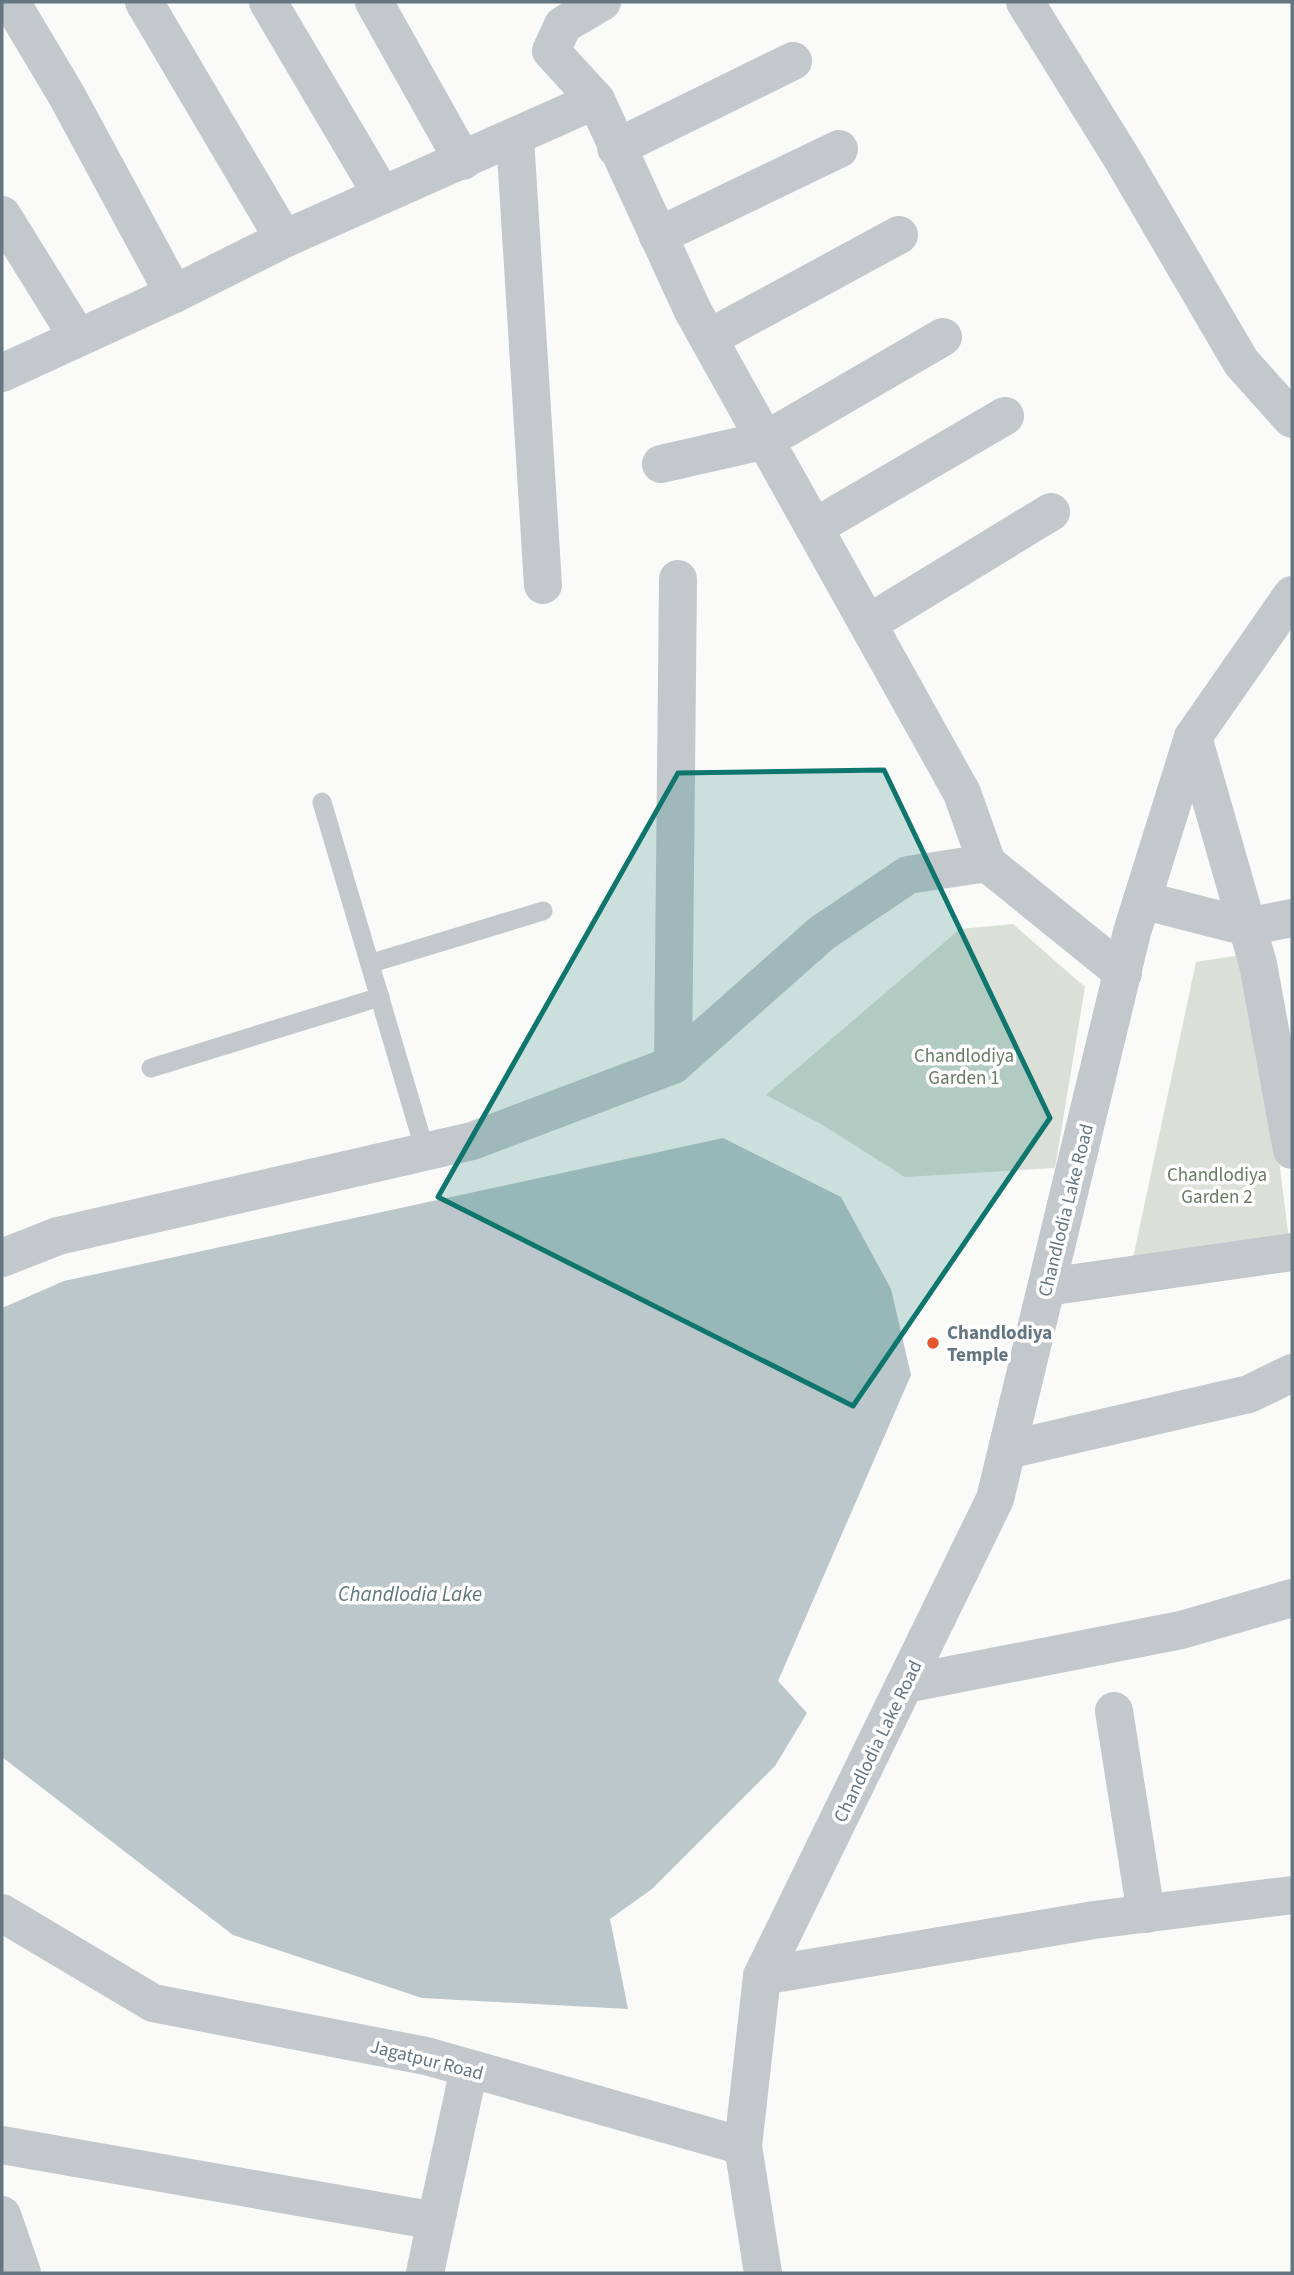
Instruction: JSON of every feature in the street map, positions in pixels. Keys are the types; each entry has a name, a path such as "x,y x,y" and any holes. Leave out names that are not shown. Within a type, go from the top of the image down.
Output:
{"street":[{"path":"11,2 67,96 174,294"},
{"path":"144,2 284,239"},
{"path":"268,2 382,195"},
{"path":"374,2 463,161"},
{"path":"602,2 563,25 551,51 596,100 658,236 709,338 962,793 987,863 1123,973"},
{"path":"1025,2 1123,160 1241,362 1292,419"},
{"path":"617,148 793,61"},
{"path":"2,373 174,294 284,239 596,100"},
{"path":"515,138 543,585"},
{"path":"658,236 839,149"},
{"path":"2,215 78,336"},
{"path":"709,338 899,235"},
{"path":"661,464 766,440 943,337"},
{"path":"815,527 1005,416"},
{"path":"869,623 1051,512"},
{"path":"673,1065 678,579"},
{"name":"Chandlodia Lake Road","path":"743,2146 762,1976 995,1499 1123,973 1142,900 1193,737 1292,595"},
{"path":"1193,737 1258,964 1292,1150"},
{"path":"2,1258 58,1236 472,1141 673,1065 821,933 908,875 987,863"},
{"path":"1142,900 1247,927 1292,918"},
{"path":"1046,1287 1292,1252"},
{"path":"1007,1450 1249,1394 1292,1373"},
{"path":"905,1684 1181,1630 1292,1598"},
{"path":"1114,1711 1146,1914"},
{"path":"762,1976 1146,1914 1292,1895"},
{"name":"Jagatpur Road","path":"2,1913 153,2003 426,2056 743,2146"},
{"path":"425,2273 469,2069"},
{"path":"2,2145 436,2221"},
{"path":"743,2146 763,2273"},
{"path":"2,2215 22,2273"}],"lane":[{"path":"322,802 372,962 425,1152"},
{"path":"372,962 543,911"},
{"path":"150,1068 380,998"}],"highlighted area":[{"path":"884,770 1050,1118 853,1406 438,1197 678,773"}],"green space":[{"name":"Chandlodiya Garden 1","path":"1013,924 1085,987 1055,1168 905,1177 821,1124 766,1095 960,929"},
{"name":"Chandlodiya Garden 2","path":"1253,953 1289,1240 1132,1263 1196,962"}],"water":[{"name":"Chandlodia Lake","path":"723,1138 841,1197 891,1289 911,1375 778,1681 807,1713 775,1766 652,1889 610,1919 628,2009 422,1998 233,1935 2,1757 2,1308 64,1281"}],"place":[{"name":"Chandlodiya Temple","path":"933,1343"}]}
